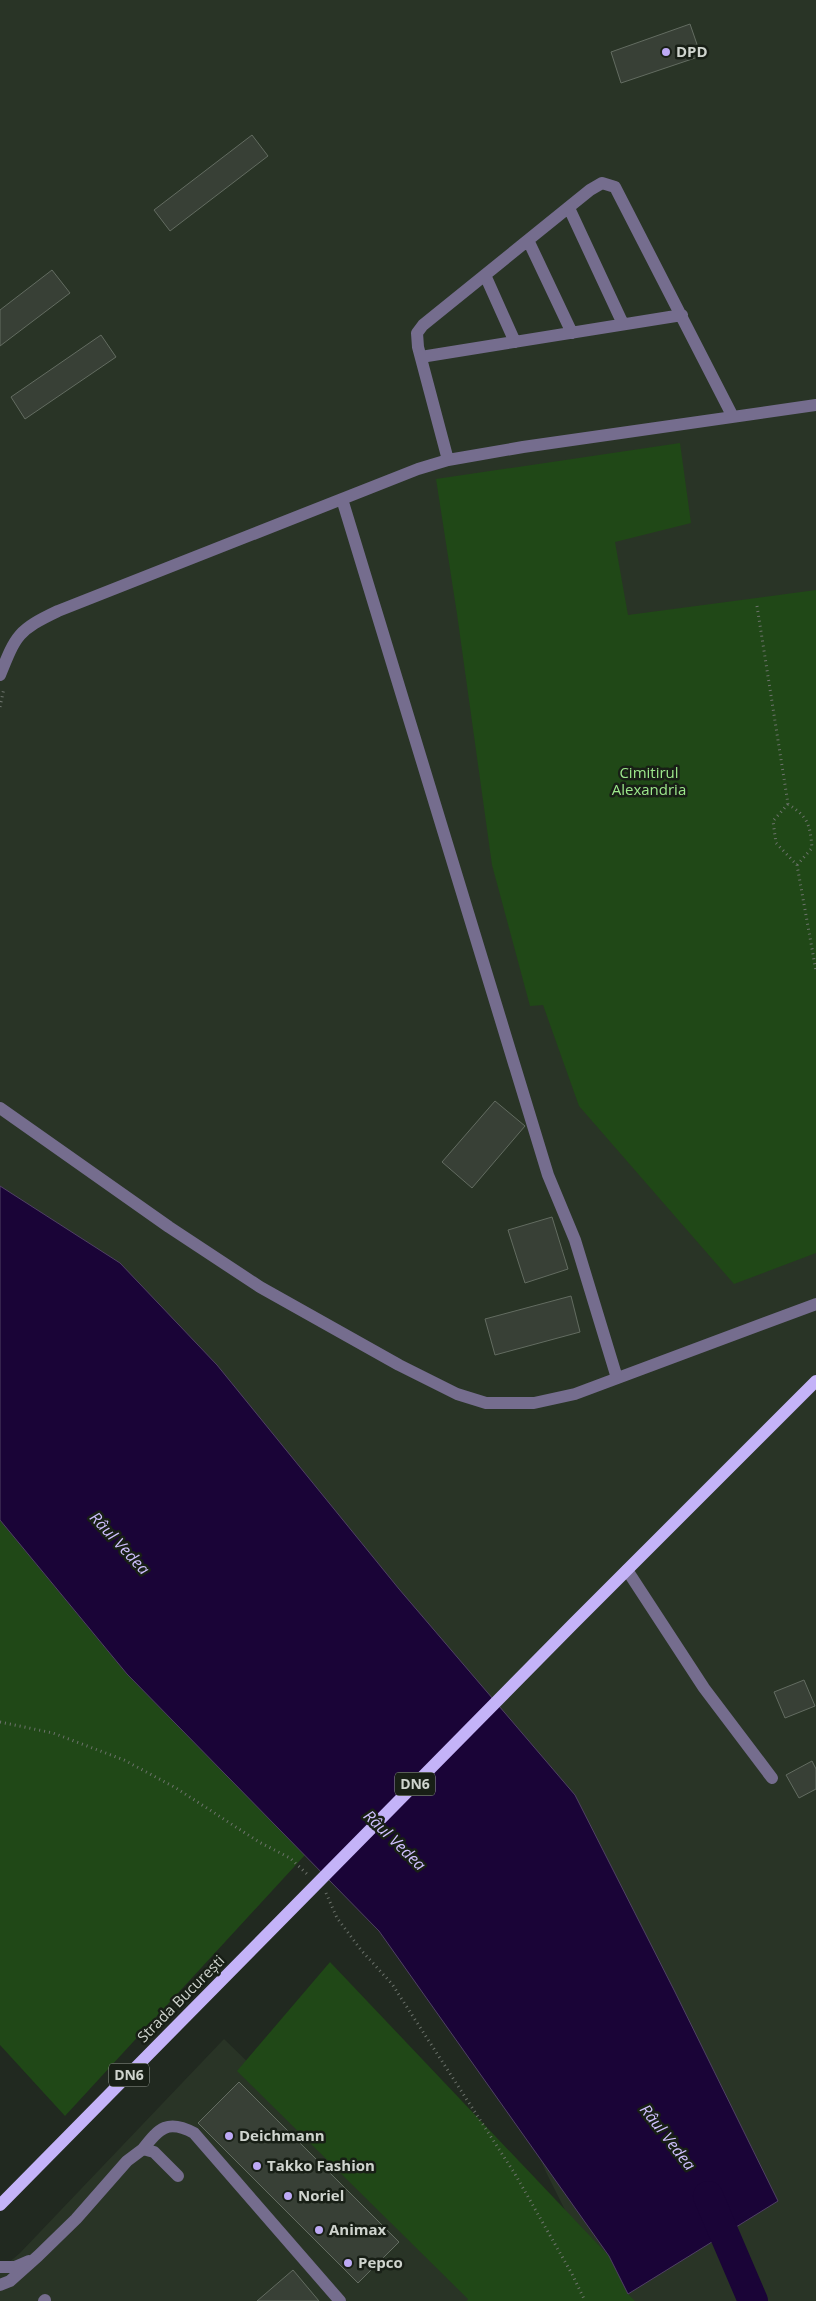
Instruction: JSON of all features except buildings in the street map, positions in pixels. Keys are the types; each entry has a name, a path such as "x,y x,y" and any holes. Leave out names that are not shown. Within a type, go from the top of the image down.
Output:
{"main road":[{"name":"DN6","path":"627,1570 816,1381"},
{"name":"Strada București","path":"0,2206 627,1570"}],"street":[{"path":"448,460 421,357 417,333 423,325 590,190 602,183 616,187 733,417"},
{"path":"569,208 624,324"},
{"path":"528,240 572,333"},
{"path":"485,275 515,342"},
{"path":"421,357 682,315"},
{"path":"0,675 14,642 30,624 58,611 342,498 448,460 816,405"},
{"path":"342,498 548,1175 575,1240 617,1378"},
{"path":"0,1108 169,1227 260,1287 399,1365 457,1394 486,1403 534,1403 575,1394 816,1304"},
{"path":"627,1570 704,1688 772,1778"},
{"path":"0,2285 10,2281 76,2219 127,2161 143,2149 156,2133 166,2126 180,2125 194,2133 340,2301"},
{"path":"143,2149 154,2152 178,2176"},
{"path":"0,2267 15,2267 38,2256"}],"path":[{"path":"757,606 788,804 801,812 810,825 812,848 797,865"},
{"path":"788,804 773,821 776,843 797,865 816,971"},
{"path":"0,1722 53,1733 124,1760 176,1788 259,1842 290,1858 314,1881"},
{"path":"320,1887 326,1893 337,1918 361,1950 392,1984 515,2174 572,2274 585,2301"}],"shaded area":[{"path":"0,0 816,0 816,2301 631,2301 593,2266 546,2172 507,2085 440,1970 0,1478"},
{"path":"224,2039 495,2301 0,2301 0,2270 20,2253"}],"green space":[{"name":"Cimitirul Alexandria","path":"680,443 691,523 615,542 628,615 816,590 816,1253 734,1284 579,1106 543,1005 530,1006 492,865 436,479"},
{"path":"0,1520 127,1674 305,1855 65,2116 0,2045"},
{"path":"330,1962 609,2256 628,2294 635,2301 467,2301 468,2299 237,2071"}],"water":[{"path":"0,1186 120,1263 217,1365 399,1589 575,1795 778,2201 628,2294 609,2256 379,1931 127,1674 0,1520"}],"waterway":[{"name":"Râul Vedea","path":"708,2196 753,2301"}],"place":[{"name":"DPD","path":"666,52"},
{"name":"Deichmann","path":"229,2136"},
{"name":"Takko Fashion","path":"257,2166"},
{"name":"Noriel","path":"288,2196"},
{"name":"Animax","path":"319,2230"},
{"name":"Pepco","path":"348,2263"}]}
